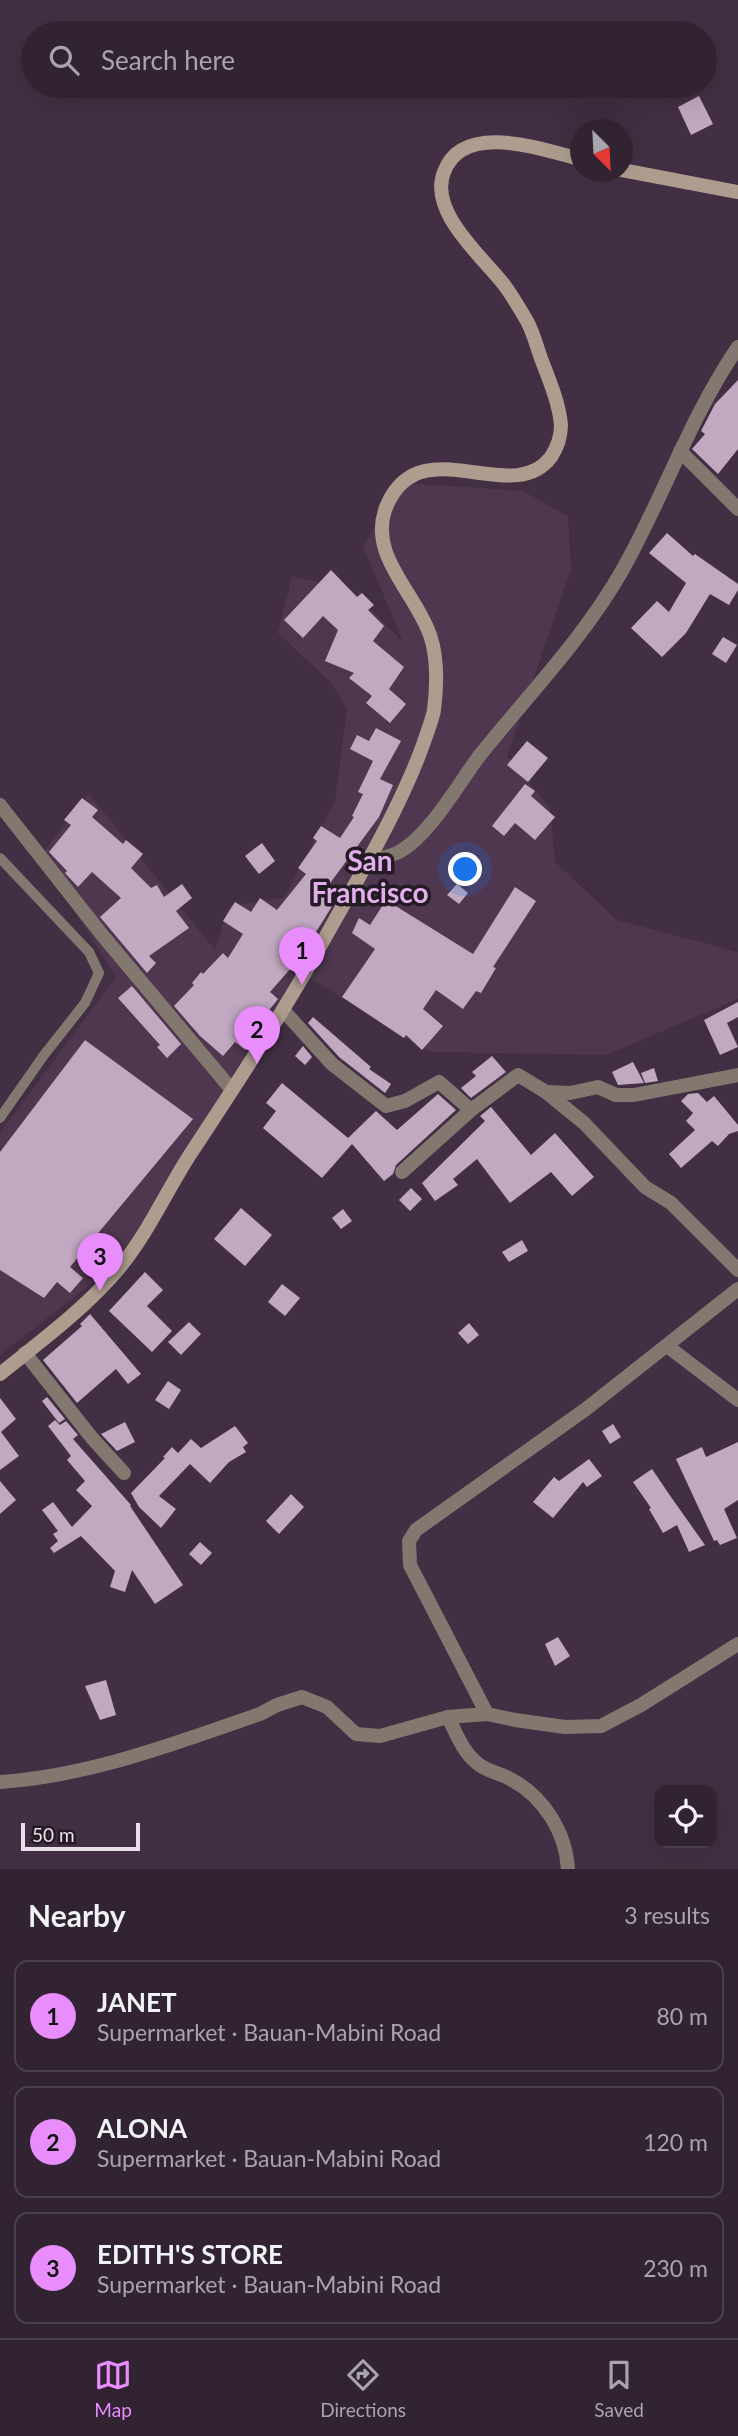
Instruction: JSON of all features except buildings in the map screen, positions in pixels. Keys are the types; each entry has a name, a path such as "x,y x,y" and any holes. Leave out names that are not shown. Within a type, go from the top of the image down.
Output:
{"main road":[{"path":"0,1374 72,1314 121,1267 283,1010 368,861 415,767 433,715 436,685 431,638 418,608 387,558 380,536 381,520 389,500 397,487 410,477 423,472 460,469 503,475 534,471 547,462 560,439 561,427 551,383 530,326 506,287 458,229 445,208 441,197 441,177 453,156 473,144 483,142 512,144 570,157"},
{"path":"633,172 738,192"}],"street":[{"path":"368,861 397,853 418,839 480,756 579,637 622,570 704,402 738,349"},
{"path":"680,451 738,509"},
{"path":"0,804 103,936 232,1090"},
{"path":"283,1010 332,1064 386,1106 405,1101 439,1082 471,1110"},
{"path":"402,1171 471,1110 518,1075 546,1092 584,1123 645,1187 671,1203 738,1270"},
{"path":"546,1092 570,1093 598,1087 616,1095 634,1095 738,1075"},
{"path":"487,1714 410,1565 409,1541 416,1530 586,1409 738,1289"},
{"path":"667,1346 738,1401"},
{"path":"25,1353 92,1438 124,1473"},
{"path":"0,1782 104,1766 261,1714 277,1705 302,1697 327,1707 356,1734 380,1737 448,1717 487,1714 565,1727 601,1726 738,1644"},
{"path":"448,1717 464,1749 476,1762 485,1769 511,1779 535,1796 561,1834 568,1869"}],"lane":[{"path":"0,858 89,952 99,973 85,1003 0,1118"}],"shaded area":[{"path":"405,483 523,491 568,516 571,569 507,756 550,808 555,862 617,920 738,952 738,999 606,1055 429,1052 299,971 115,1265 0,1355 0,1133 116,977 40,856 89,794 215,950 229,906 284,898 335,801 347,709 330,682 278,633 292,576 350,589 403,642 363,546"}],"place":[{"name":"JANET","path":"302,985"},
{"name":"ALONA","path":"257,1064"},
{"name":"EDITH'S STORE","path":"100,1291"}],"district":[{"name":"San Francisco","path":"370,877"}]}
